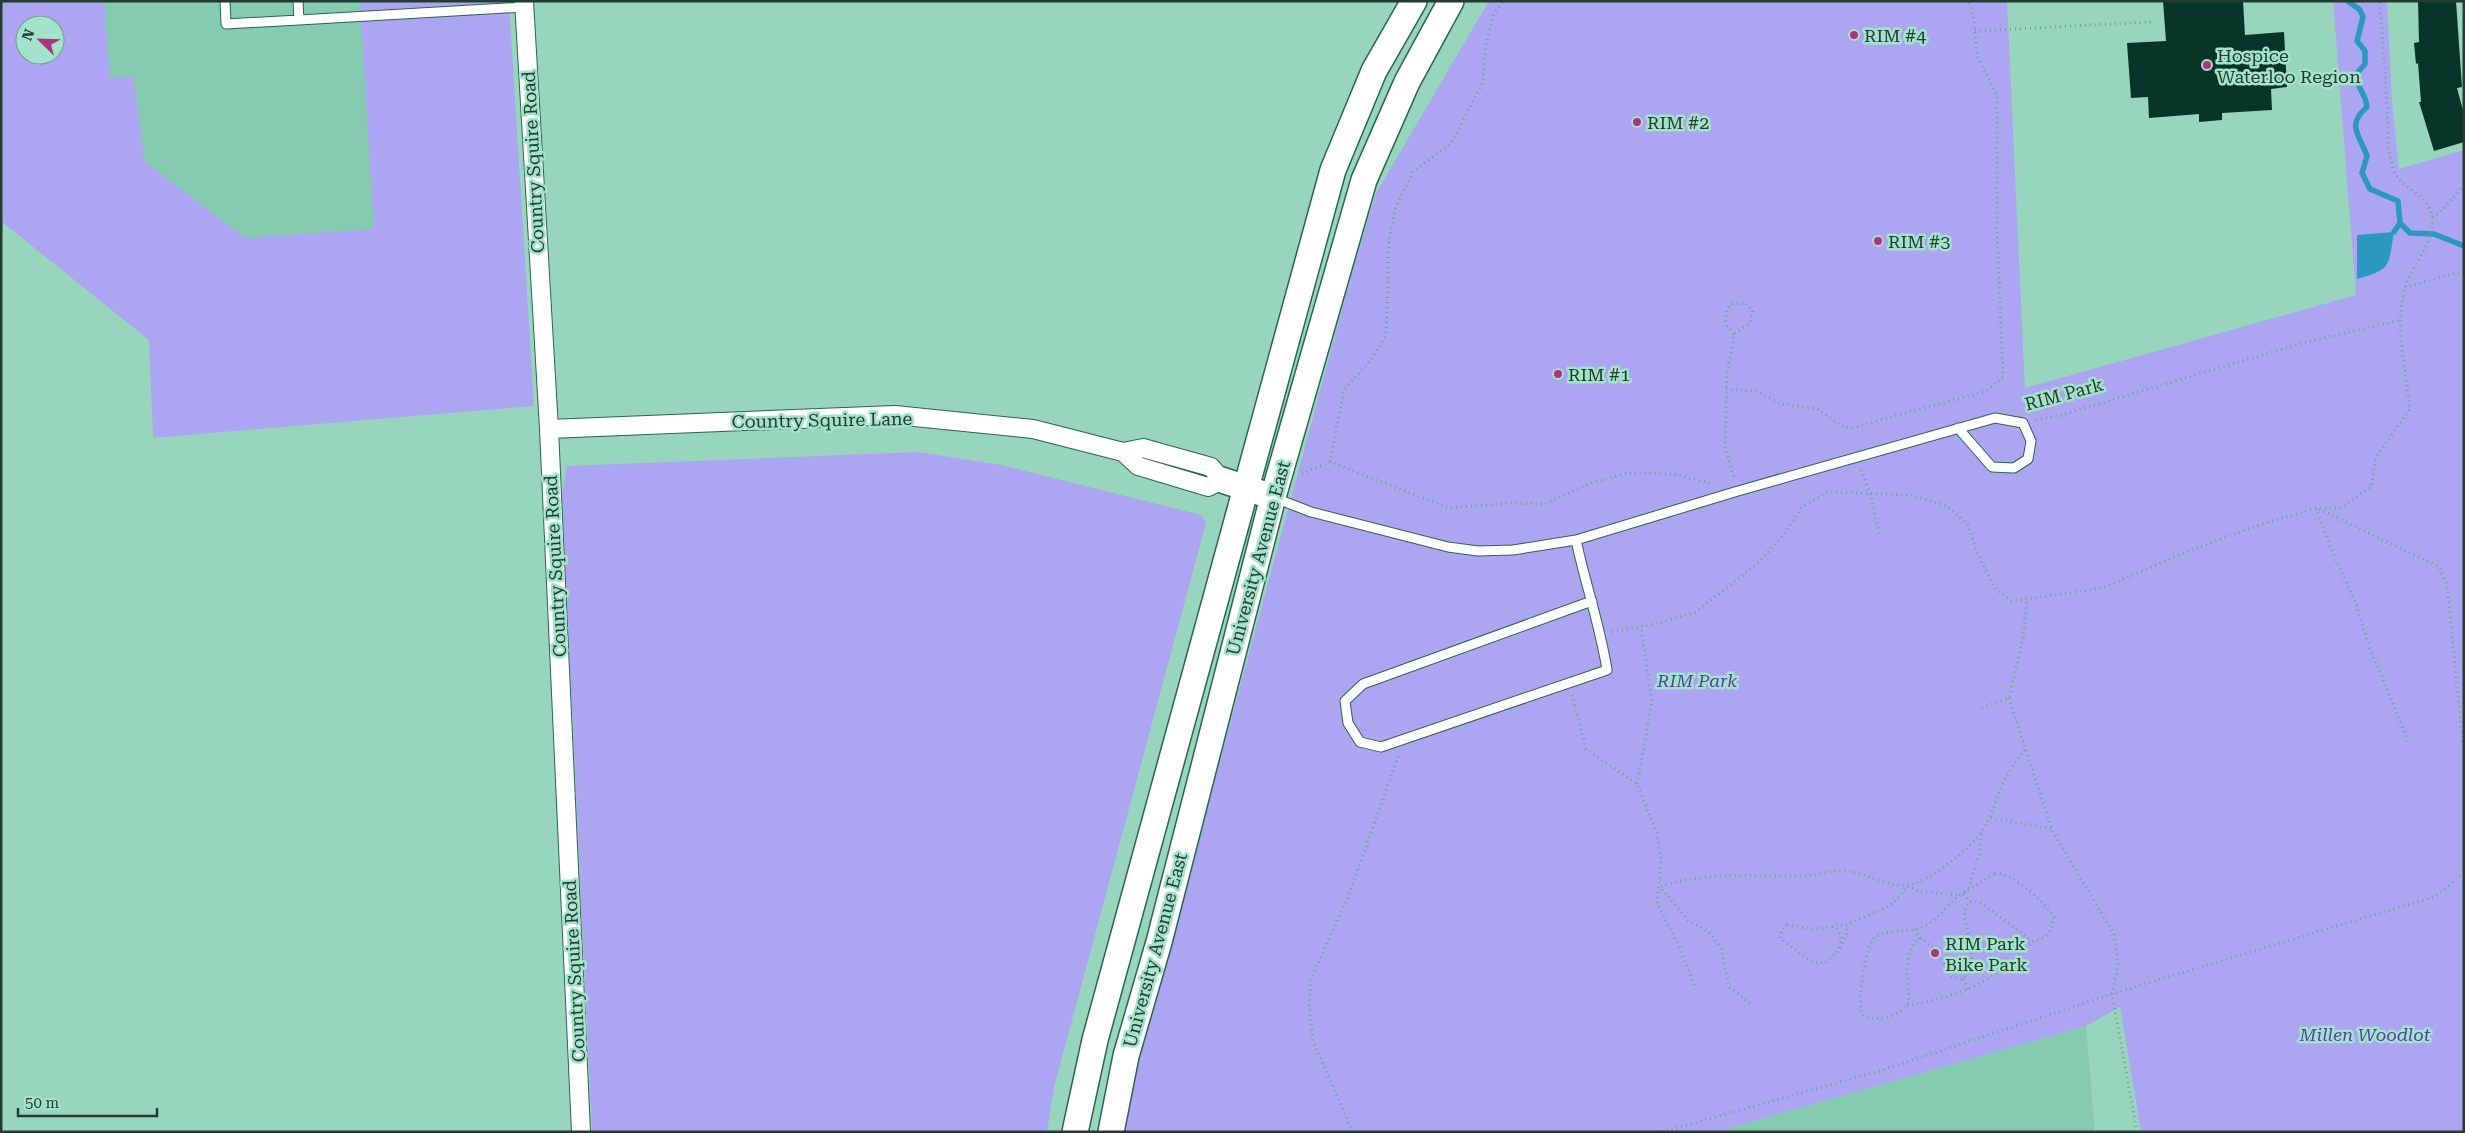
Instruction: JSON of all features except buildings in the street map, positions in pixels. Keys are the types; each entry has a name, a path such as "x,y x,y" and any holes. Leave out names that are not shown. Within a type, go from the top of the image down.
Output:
{"main road":[{"name":"University Avenue East","path":"1075,1132 1095,1040 1333,170 1374,71 1414,1"},
{"name":"University Avenue East","path":"1111,1132 1126,1056 1159,942 1273,497 1364,180 1407,82 1451,1"},
{"name":"Country Squire Lane","path":"1222,480 1273,497"}],"street":[{"name":"Country Squire Road","path":"524,4 549,429 581,1132"},
{"name":"Country Squire Lane","path":"549,429 895,415 1033,429 1123,452 1138,466 1208,487 1222,480"}],"lane":[{"path":"225,1 226,24 524,4"},
{"path":"298,1 299,20"},
{"name":"RIM Park","path":"1273,497 1311,512 1448,547 1478,551 1513,550 1576,540 1738,490 1995,418 2024,423"},
{"path":"1958,428 1992,467 2014,468 2028,459 2031,441 2024,423"},
{"path":"1576,540 1601,634 1607,670 1381,747 1360,742 1348,723 1345,701 1364,684 1592,601"}],"path":[{"path":"1503,1 1494,14 1486,43 1483,82 1452,142 1413,172 1396,206 1389,240 1386,336 1371,360 1344,390 1330,462 1449,508 1510,503 1545,504 1589,484 1626,473 1673,474 1738,490"},
{"path":"1726,389 1756,391 1781,404 1817,409 1842,426 1852,428 1986,391 2003,377 1997,231 1997,95 1977,56 1975,31 1969,1"},
{"path":"1601,634 1641,627 1696,612 1756,565 1782,537 1802,507 1827,492 1911,496 1947,506 1968,525 1977,553 1995,588 2011,601 2103,588 2181,554 2256,526 2316,508 2341,508 2371,487 2376,457 2410,409 2400,320 2405,287 2429,238 2432,224 2432,217 2425,201 2398,178 2393,170 2389,139 2380,1"},
{"path":"1975,31 2151,22"},
{"path":"2432,217 2439,213 2464,186"},
{"path":"2405,287 2464,271"},
{"path":"1734,334 1726,326 1724,316 1730,304 1745,303 1753,310 1750,324 1734,334 1726,389 1725,446 1738,490"},
{"name":"RIM Park","path":"2024,423 2061,415 2303,343 2400,320"},
{"path":"1856,458 1870,494 1880,536"},
{"path":"2316,508 2336,561 2355,601 2368,643 2408,741"},
{"path":"2316,508 2439,567 2447,585 2464,757"},
{"path":"2027,600 2023,638 2009,698 2052,830 2114,934 2118,965 2112,994 2137,1132"},
{"path":"1641,627 1652,702 1637,784 1657,834 1661,862 1657,902 1679,946 1696,988"},
{"path":"1569,682 1586,749 1637,784"},
{"path":"1982,708 2009,698"},
{"path":"1352,1132 1312,1042 1309,1004 1311,979 1348,897 1404,739"},
{"path":"1846,926 1847,934 1839,950 1825,963 1818,964 1812,962 1780,938 1782,930 1787,925 1816,929 1832,927 1837,924 1846,926 1860,916 1882,912 1896,902 1907,886 1934,874 1972,844 1982,831 1991,818 2005,780 2026,749"},
{"path":"1991,818 2052,830"},
{"path":"1660,887 1679,880 1710,877 1747,874 1811,876 1826,871 1849,872 1907,886 1921,892 1955,896 1963,894 1995,873 2010,877 2037,898 2054,917 2049,934 2035,940 2008,966 1968,991 1906,1006 1886,1018 1868,1019 1859,1010 1869,944 1875,937 1888,932 1915,930 1936,919 1963,894 1969,887 1980,850 1982,831"},
{"path":"1662,1132 1882,1070 2112,994 2436,896 2464,873"},
{"path":"1660,887 1688,920 1708,932 1720,947 1729,987 1750,1003"},
{"path":"1963,894 1969,902"},
{"path":"1969,902 1982,903 2027,938 2035,940"},
{"path":"1906,1006 1909,1001 1909,952 1912,945 1919,940 1927,942 1953,978 1963,979 1968,975 1971,947 1964,912 1969,902"},
{"path":"1832,927 1838,930 1841,938 1839,950"},
{"path":"1915,930 1919,940"},
{"path":"1963,979 1968,991"}],"shaded area":[{"path":"95,1 385,1 399,260 241,257 109,178"},
{"path":"2086,1026 2095,1132 1716,1132"}],"green space":[{"path":"1,1 104,1 110,78 133,76 145,162 245,238 374,229 360,1 509,1 534,406 153,438 149,340 1,221"},
{"name":"RIM Park","path":"1489,1 2007,1 2025,388 2356,295 2333,1 2387,1 2392,102 2399,169 2464,150 2464,1132 2141,1132 2120,1007 2086,1026 1716,1132 1122,1132 1136,1071 1353,269 1376,193"},
{"path":"918,452 1001,465 1201,515 1206,523 1054,1087 1047,1132 592,1132 562,495 567,466"}],"water":[{"path":"2394,232 2389,260 2383,269 2357,279 2357,235"}],"waterway":[{"path":"2348,1 2360,10 2363,17 2357,41 2365,51 2365,64 2356,74 2356,79 2367,107 2357,119 2356,125 2358,136 2367,156 2362,173 2370,189 2398,201 2400,223 2410,233 2434,234 2464,246"},
{"path":"2394,232 2400,223"}],"place":[{"name":"RIM #4","path":"1854,35"},
{"name":"Hospice Waterloo Region","path":"2207,65"},
{"name":"RIM #2","path":"1637,122"},
{"name":"RIM #3","path":"1878,241"},
{"name":"RIM #1","path":"1558,374"},
{"name":"RIM Park Bike Park","path":"1935,953"}],"park label":[{"name":"Millen Woodlot","path":"2365,1034"}]}
